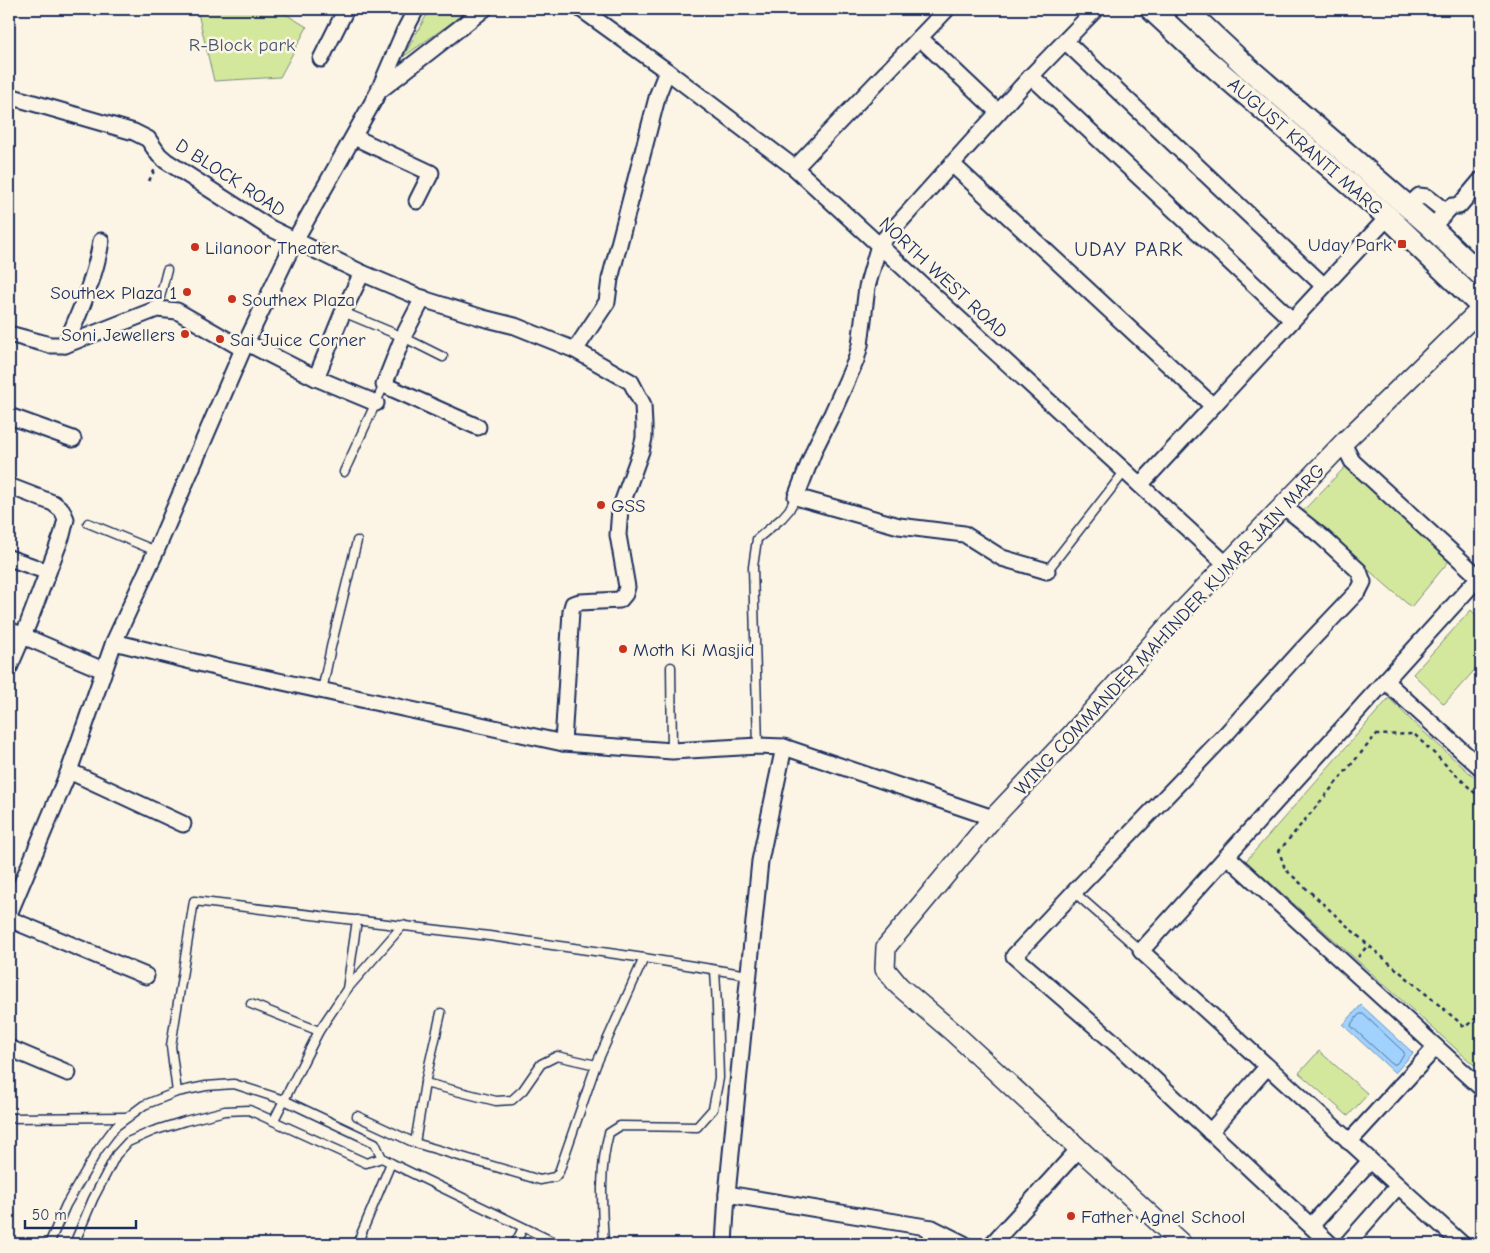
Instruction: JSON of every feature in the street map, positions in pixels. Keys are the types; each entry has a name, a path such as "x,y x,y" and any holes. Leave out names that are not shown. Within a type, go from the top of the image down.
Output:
{"main road":[{"name":"AUGUST KRANTI MARG","path":"1151,9 1206,60 1388,217 1481,307"},
{"name":"AUGUST KRANTI MARG","path":"1185,9 1248,68 1408,207 1481,275"}],"street":[{"path":"321,59 346,9"},
{"path":"9,914 69,771 99,668 114,642 156,551 245,346 295,240 379,91 416,9"},
{"path":"379,91 484,9"},
{"name":"NORTH WEST ROAD","path":"581,9 667,71 795,168 1226,565"},
{"path":"795,168 947,9"},
{"path":"1047,571 1002,558 964,534 899,526 796,497 815,448 856,360 860,346 867,287 879,245 1031,76 1096,9"},
{"path":"920,38 998,112"},
{"path":"1065,41 1324,286"},
{"path":"575,350 607,302 610,279 658,94 667,71"},
{"path":"1031,76 1292,320"},
{"name":"D BLOCK ROAD","path":"9,96 134,132 148,139 166,162 270,228 362,273 423,298 483,318 515,326 575,350 631,382 642,405 644,438 620,509 618,535 627,587 625,594 620,600 573,604 563,744"},
{"path":"354,137 431,173 417,201"},
{"path":"952,164 1213,406"},
{"path":"1431,228 1449,209 1459,206 1481,180"},
{"path":"1408,207 1419,196 1428,197 1434,190 1449,209"},
{"path":"1140,485 1388,217"},
{"path":"65,344 90,283 102,241"},
{"path":"316,378 343,312 362,273"},
{"path":"423,298 403,337 384,384 478,427"},
{"name":"WING COMMANDER MAHINDER KUMAR JAIN MARG","path":"1079,1149 954,1033 899,986 884,969 886,947 993,818 1071,735 1165,629 1343,443 1481,307"},
{"path":"9,334 50,345 65,344 157,309 177,311 245,346 376,403"},
{"path":"9,416 73,439"},
{"path":"1343,443 1352,461 1480,578 1385,680 1141,951 1462,1244"},
{"path":"9,486 53,503 62,510 66,519 62,536 9,668"},
{"path":"1283,506 1322,537 1359,571 1363,582 1359,590 1300,651 1226,734 1014,956 1124,1051 1330,1244"},
{"path":"9,558 48,572"},
{"path":"9,630 99,668"},
{"path":"114,642 223,669 563,744 672,752 758,746 784,747 993,818"},
{"path":"1385,680 1481,768"},
{"path":"724,1244 727,1194 760,860 784,747"},
{"path":"69,771 184,824"},
{"path":"1226,856 1436,1047 1478,1080"},
{"path":"9,919 146,976"},
{"path":"1350,1142 1436,1047"},
{"path":"9,1048 68,1073"},
{"path":"1210,1132 1267,1067"},
{"path":"992,1244 1079,1149 1182,1244"},
{"path":"1311,1226 1370,1161"},
{"path":"1347,1244 1398,1186"},
{"path":"727,1194 932,1228 964,1244"},
{"path":"929,1244 932,1228"}],"lane":[{"path":"157,309 167,270"},
{"path":"343,312 403,337 443,357"},
{"path":"344,472 384,384"},
{"path":"1047,571 1125,471"},
{"path":"758,746 753,567 755,548 758,539 790,510 796,497"},
{"path":"88,523 156,551"},
{"path":"322,691 330,648 357,542"},
{"path":"671,666 672,752"},
{"path":"1074,892 1141,951"},
{"path":"177,1092 171,1046 194,901 402,925 644,958 748,975"},
{"path":"347,989 357,920"},
{"path":"274,1120 319,1031 347,989 402,925"},
{"path":"356,1116 415,1143 540,1180 554,1177 558,1172 596,1066 644,958"},
{"path":"604,1244 601,1199 605,1148 609,1133 620,1126 697,1127 712,1110 719,1078 715,970"},
{"path":"251,1004 319,1031"},
{"path":"415,1143 425,1082 441,1013"},
{"path":"425,1082 496,1101 512,1100 523,1090 541,1064 557,1056 596,1066"},
{"path":"49,1244 66,1205 98,1150 116,1126 144,1105 177,1092 206,1086 234,1084 284,1100 376,1144 382,1158 391,1163 558,1244"},
{"path":"74,1244 116,1155 128,1142 153,1131 225,1111 249,1110 366,1163 382,1158"},
{"path":"9,1118 128,1117"},
{"path":"357,1244 391,1163"},
{"path":"515,1244 523,1228"}],"path":[{"path":"1481,799 1414,734 1376,735 1279,851 1285,869 1368,945 1465,1027 1481,1014"}],"green space":[{"name":"R-Block park","path":"197,9 277,9 307,27 280,77 214,81"},
{"path":"430,9 471,9 403,57"},
{"path":"1347,465 1449,561 1411,607 1302,512"},
{"path":"1471,610 1481,620 1481,663 1444,704 1413,674"},
{"path":"1389,698 1481,783 1481,1057 1474,1065 1246,861"},
{"path":"1319,1051 1368,1094 1348,1116 1299,1073"}],"water":[{"path":"1361,1005 1413,1053 1395,1073 1343,1025"}],"place":[{"name":"Uday Park","path":"1402,244"},
{"name":"Lilanoor Theater","path":"195,247"},
{"name":"Southex Plaza 1","path":"187,292"},
{"name":"Southex Plaza","path":"232,299"},
{"name":"Soni Jewellers","path":"185,334"},
{"name":"Sai Juice Corner","path":"220,339"},
{"name":"GSS","path":"601,505"},
{"name":"Moth Ki Masjid","path":"623,649"},
{"name":"Father Agnel School","path":"1071,1216"}],"district":[{"name":"UDAY PARK","path":"1129,249"}]}
